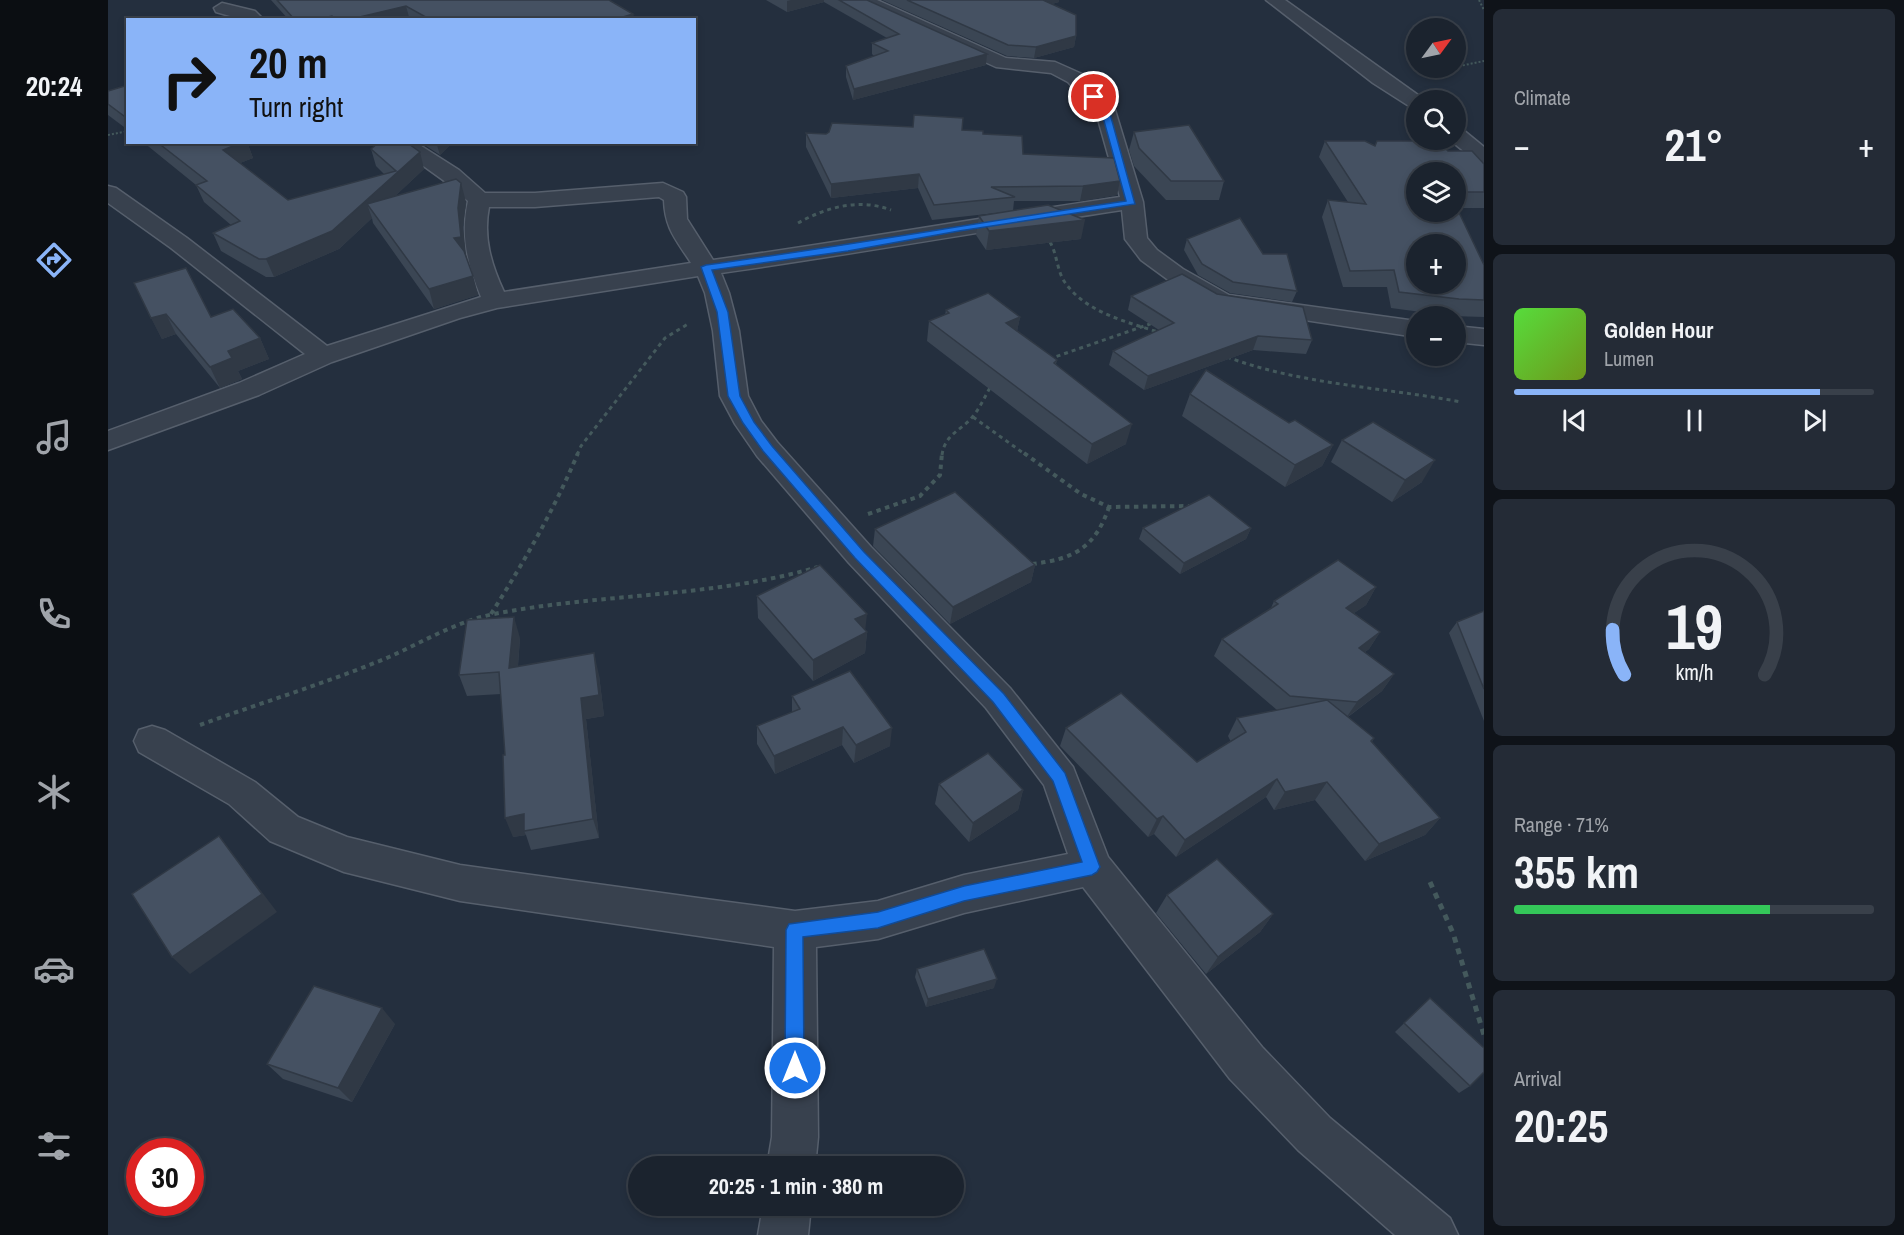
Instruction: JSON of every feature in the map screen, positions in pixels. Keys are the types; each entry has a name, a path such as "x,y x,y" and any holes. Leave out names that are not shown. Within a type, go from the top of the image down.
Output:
{"street":[{"path":"863,0 1002,63 1055,68 1075,78 1105,110 1132,202 1136,239 1149,255 1175,274 1222,301 1406,328"},
{"path":"1274,0 1406,96"},
{"path":"222,8 253,18"},
{"path":"1466,142 1484,158"},
{"path":"403,144 451,175 479,200 559,199 663,190 675,197 676,219 681,232 710,276 726,331 734,396 749,423 767,448 860,555 999,698 1059,778 1092,867 1246,1063 1314,1134 1433,1235"},
{"path":"108,193 179,243 323,356"},
{"path":"479,200 474,219 476,250 479,265 495,301"},
{"path":"108,441 249,389 323,356 451,313 495,301 710,276 959,228 1132,202"},
{"path":"1466,335 1484,337"},
{"path":"152,741 242,793 284,829 344,855 460,883 795,930 878,920 964,894 1092,867"},
{"path":"792,1156 795,1137 795,930"},
{"path":"783,1235 785,1216"}],"path":[{"path":"1479,0 1484,10"},
{"path":"1466,65 1484,61"},
{"path":"108,135 126,131"},
{"path":"1031,218 1054,248 1062,279 1072,292 1091,306 1112,316 1166,334"},
{"path":"491,614 534,545 562,492 581,446 665,338 692,319 698,298 710,276"},
{"path":"1042,361 1159,321"},
{"path":"1221,354 1239,362 1284,374 1422,393 1461,402"},
{"path":"834,525 920,496 940,475 943,448 952,433 973,417 991,386 999,382"},
{"path":"973,417 1081,494 1109,507 1193,506"},
{"path":"1032,564 1055,562 1093,544 1104,525 1109,507"},
{"path":"152,741 388,657 441,632 491,614 702,591 794,574 860,555"},
{"path":"1430,882 1453,933 1484,1035"}],"building":[{"path":"277,0 609,0 633,14 620,18 427,18 406,6 355,18 334,18 332,16 293,18"},
{"path":"839,0 867,0 987,54 854,89 846,66 888,51 872,43 899,34"},
{"path":"907,0 1043,0 1076,15 1076,36 1036,47 1008,45"},
{"path":"126,86 126,118 108,104 108,91"},
{"path":"914,115 963,118 962,130 983,131 983,134 1022,136 1023,154 1114,158 1120,181 1083,186 991,187 1015,197 934,205 919,174 831,184 806,133 826,134 832,123 913,127"},
{"path":"1189,125 1224,181 1171,181 1139,148 1134,132"},
{"path":"1325,141 1365,141 1375,146 1377,141 1406,141 1406,150 1472,151 1484,164 1484,192 1466,192 1466,162 1406,162 1406,222 1464,222 1484,265 1484,300 1416,294 1466,294 1466,234 1406,234 1406,293 1399,292 1394,270 1350,271 1328,200 1366,204"},
{"path":"160,144 238,144 223,150 288,200 396,171 371,149 377,144 409,144 420,152 332,231 266,259 259,259 213,233 240,221 196,185 207,181"},
{"path":"456,179 461,183 458,208 461,237 454,238 464,251 473,276 429,289 367,204"},
{"path":"1048,205 1085,220 989,231 979,216"},
{"path":"1240,218 1263,254 1287,254 1297,291 1233,282 1202,264 1187,239"},
{"path":"186,268 211,317 233,309 260,338 228,351 232,358 210,367 166,314 151,318 134,283"},
{"path":"1182,274 1217,294 1303,307 1312,340 1258,336 1148,376 1113,351 1174,323 1131,296"},
{"path":"988,293 1020,317 1006,323 1057,360 1054,363 1132,424 1092,444 929,321 949,313 946,310"},
{"path":"1206,370 1289,423 1295,420 1333,445 1295,465 1190,394"},
{"path":"1373,422 1435,460 1405,480 1342,440"},
{"path":"955,492 1035,565 953,607 875,529"},
{"path":"1209,495 1251,528 1184,563 1143,528"},
{"path":"1338,560 1376,587 1346,608 1380,632 1359,648 1394,674 1357,702 1290,696 1222,639 1278,604 1274,601"},
{"path":"820,565 867,614 855,619 867,632 813,660 757,596"},
{"path":"1484,611 1484,689 1457,622"},
{"path":"514,617 509,668 594,653 599,695 581,698 593,819 524,831 524,814 505,818 503,755 505,755 499,672 459,675 467,620"},
{"path":"850,671 892,728 856,745 843,727 774,756 757,726 800,709 792,696"},
{"path":"1121,693 1197,762 1246,732 1237,718 1327,700 1374,738 1371,741 1440,818 1379,844 1327,782 1285,792 1277,779 1185,840 1163,816 1157,819 1066,728"},
{"path":"988,753 1023,790 973,823 939,784"},
{"path":"219,836 262,894 172,957 132,894"},
{"path":"1217,859 1273,914 1218,957 1167,895"},
{"path":"984,949 997,979 928,999 917,969"},
{"path":"314,986 382,1008 338,1088 267,1064"},
{"path":"1430,998 1484,1048 1484,1072 1470,1086 1404,1023"}],"route":[{"path":"795,1068 795,930 878,920 964,894 1092,867 1059,778 999,698 860,555 814,504 749,423 734,396 723,312 706,267 848,248 959,228 1132,202 1112,129 1105,110 1094,97"}]}
